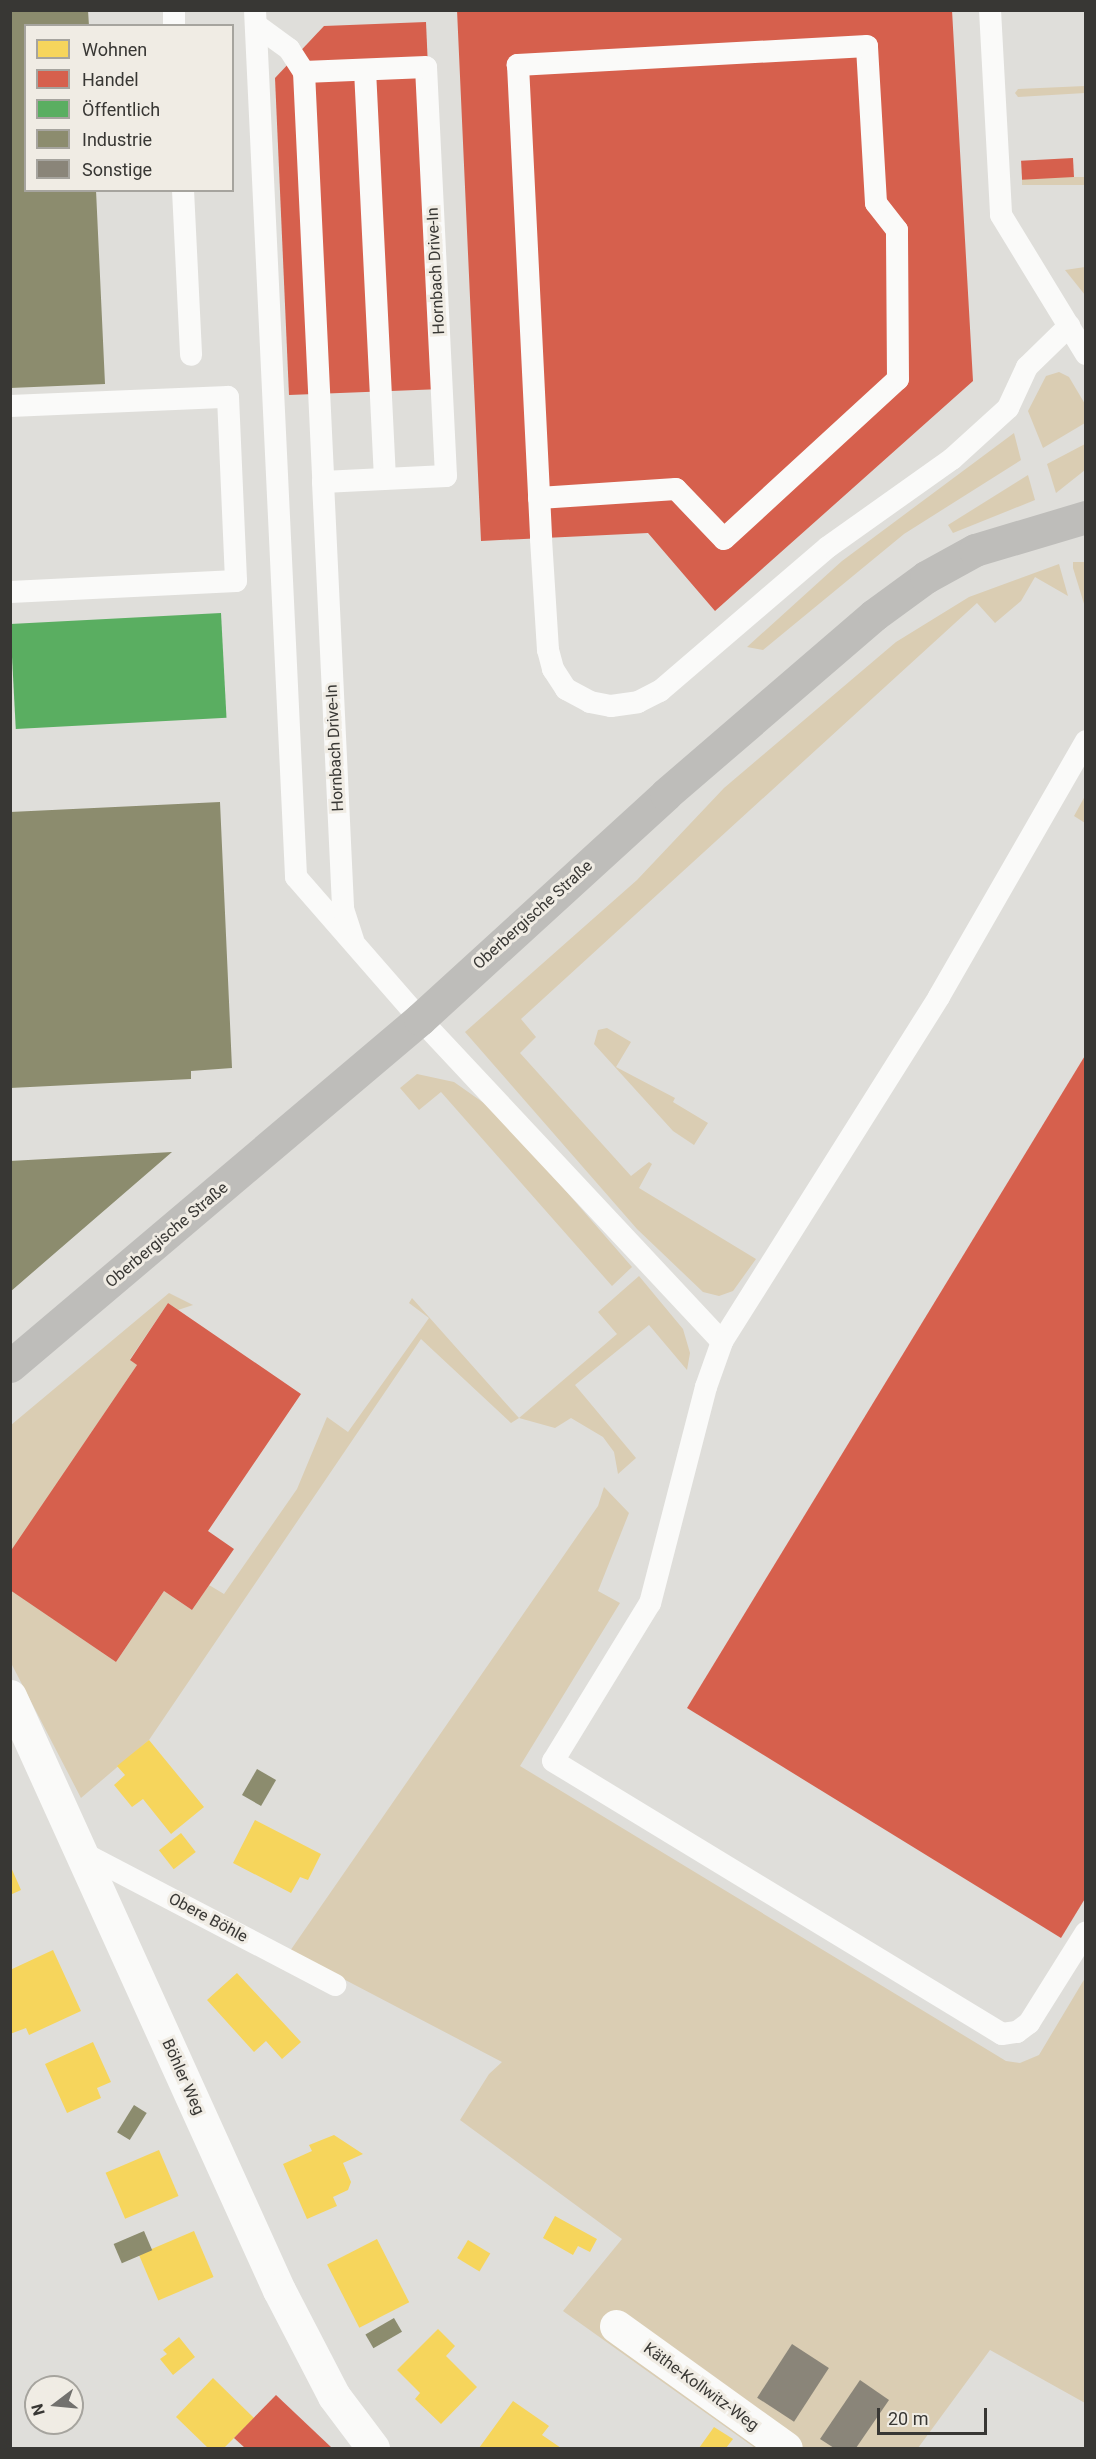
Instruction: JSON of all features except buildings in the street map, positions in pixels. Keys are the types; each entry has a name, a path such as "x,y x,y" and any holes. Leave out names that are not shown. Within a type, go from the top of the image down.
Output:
{"street":[{"name":"Oberbergische Straße","path":"10,1366 420,1019 666,794 901,594 975,550 1086,517"},
{"name":"Böhler Weg","path":"10,1696 279,2290 334,2396 373,2448"},
{"name":"Käthe-Kollwitz-Weg","path":"616,2326 786,2448"}],"lane":[{"path":"990,10 1001,215 1086,354"},
{"path":"255,18 289,49 304,72"},
{"path":"255,18 296,877 420,1019 722,1342"},
{"path":"539,498 676,489 724,539 898,379 897,230 876,203 867,46 518,65 539,498 541,539 553,669 566,689 590,702 611,706 638,702 660,691 828,547 952,459 1008,408 1027,367 1069,326"},
{"name":"Hornbach Drive-In","path":"323,482 446,476 426,67 304,72 323,482 343,909 353,940"},
{"path":"365,70 385,479"},
{"path":"183,192 191,355"},
{"path":"10,406 228,397 236,581 10,592"},
{"path":"1083,751 939,997 722,1342 706,1387 680,1495 650,1603 553,1761 1002,2034 1017,2032 1029,2023 1086,1932"},
{"name":"Obere Böhle","path":"81,1852 335,1985"}],"shaded area":[{"path":"1085,86 1085,93 1018,97 1015,93 1018,89"},
{"path":"1022,177 1085,177 1085,185 1022,185"},
{"path":"1085,267 1086,295 1065,270"},
{"path":"1059,372 1069,377 1085,404 1085,423 1043,448 1028,411 1046,376"},
{"path":"1014,433 1021,460 904,534 763,650 747,647 842,561"},
{"path":"1085,444 1085,470 1056,493 1047,464"},
{"path":"1028,475 1035,500 953,533 948,525"},
{"path":"1073,562 1085,562 1085,607 1073,568"},
{"path":"1059,564 1068,596 1035,577 1021,601 995,623 977,603 521,1019 536,1037 520,1053 631,1176 649,1162 652,1164 639,1188 756,1259 733,1291 719,1296 703,1292 637,1229 465,1032 637,880 724,788 896,642 969,597"},
{"path":"1085,796 1085,823 1074,816"},
{"path":"607,1028 631,1042 616,1067 675,1098 673,1102 708,1123 694,1145 673,1131 594,1044 598,1030"},
{"path":"417,1074 454,1082 498,1113 632,1267 612,1286 441,1092 419,1110 400,1088"},
{"path":"639,1276 683,1329 690,1353 687,1370 649,1325 575,1385 636,1458 618,1474 614,1452 603,1437 571,1418 555,1428 519,1418 617,1334 598,1312"},
{"path":"169,1293 193,1305 178,1310 168,1303 130,1359 137,1365 11,1552 11,1425"},
{"path":"412,1298 519,1418 511,1423 421,1339 149,1740 81,1798 11,1663 11,1590 116,1662 164,1591 192,1610 209,1585 224,1594 297,1489 327,1417 348,1432 429,1318 409,1303"},
{"path":"604,1487 629,1513 598,1591 620,1603 520,1766 1006,2061 1020,2063 1039,2055 1085,1978 1085,2403 990,2350 918,2448 755,2448 563,2311 622,2239 460,2120 489,2074 502,2062 290,1951 598,1506"}]}
